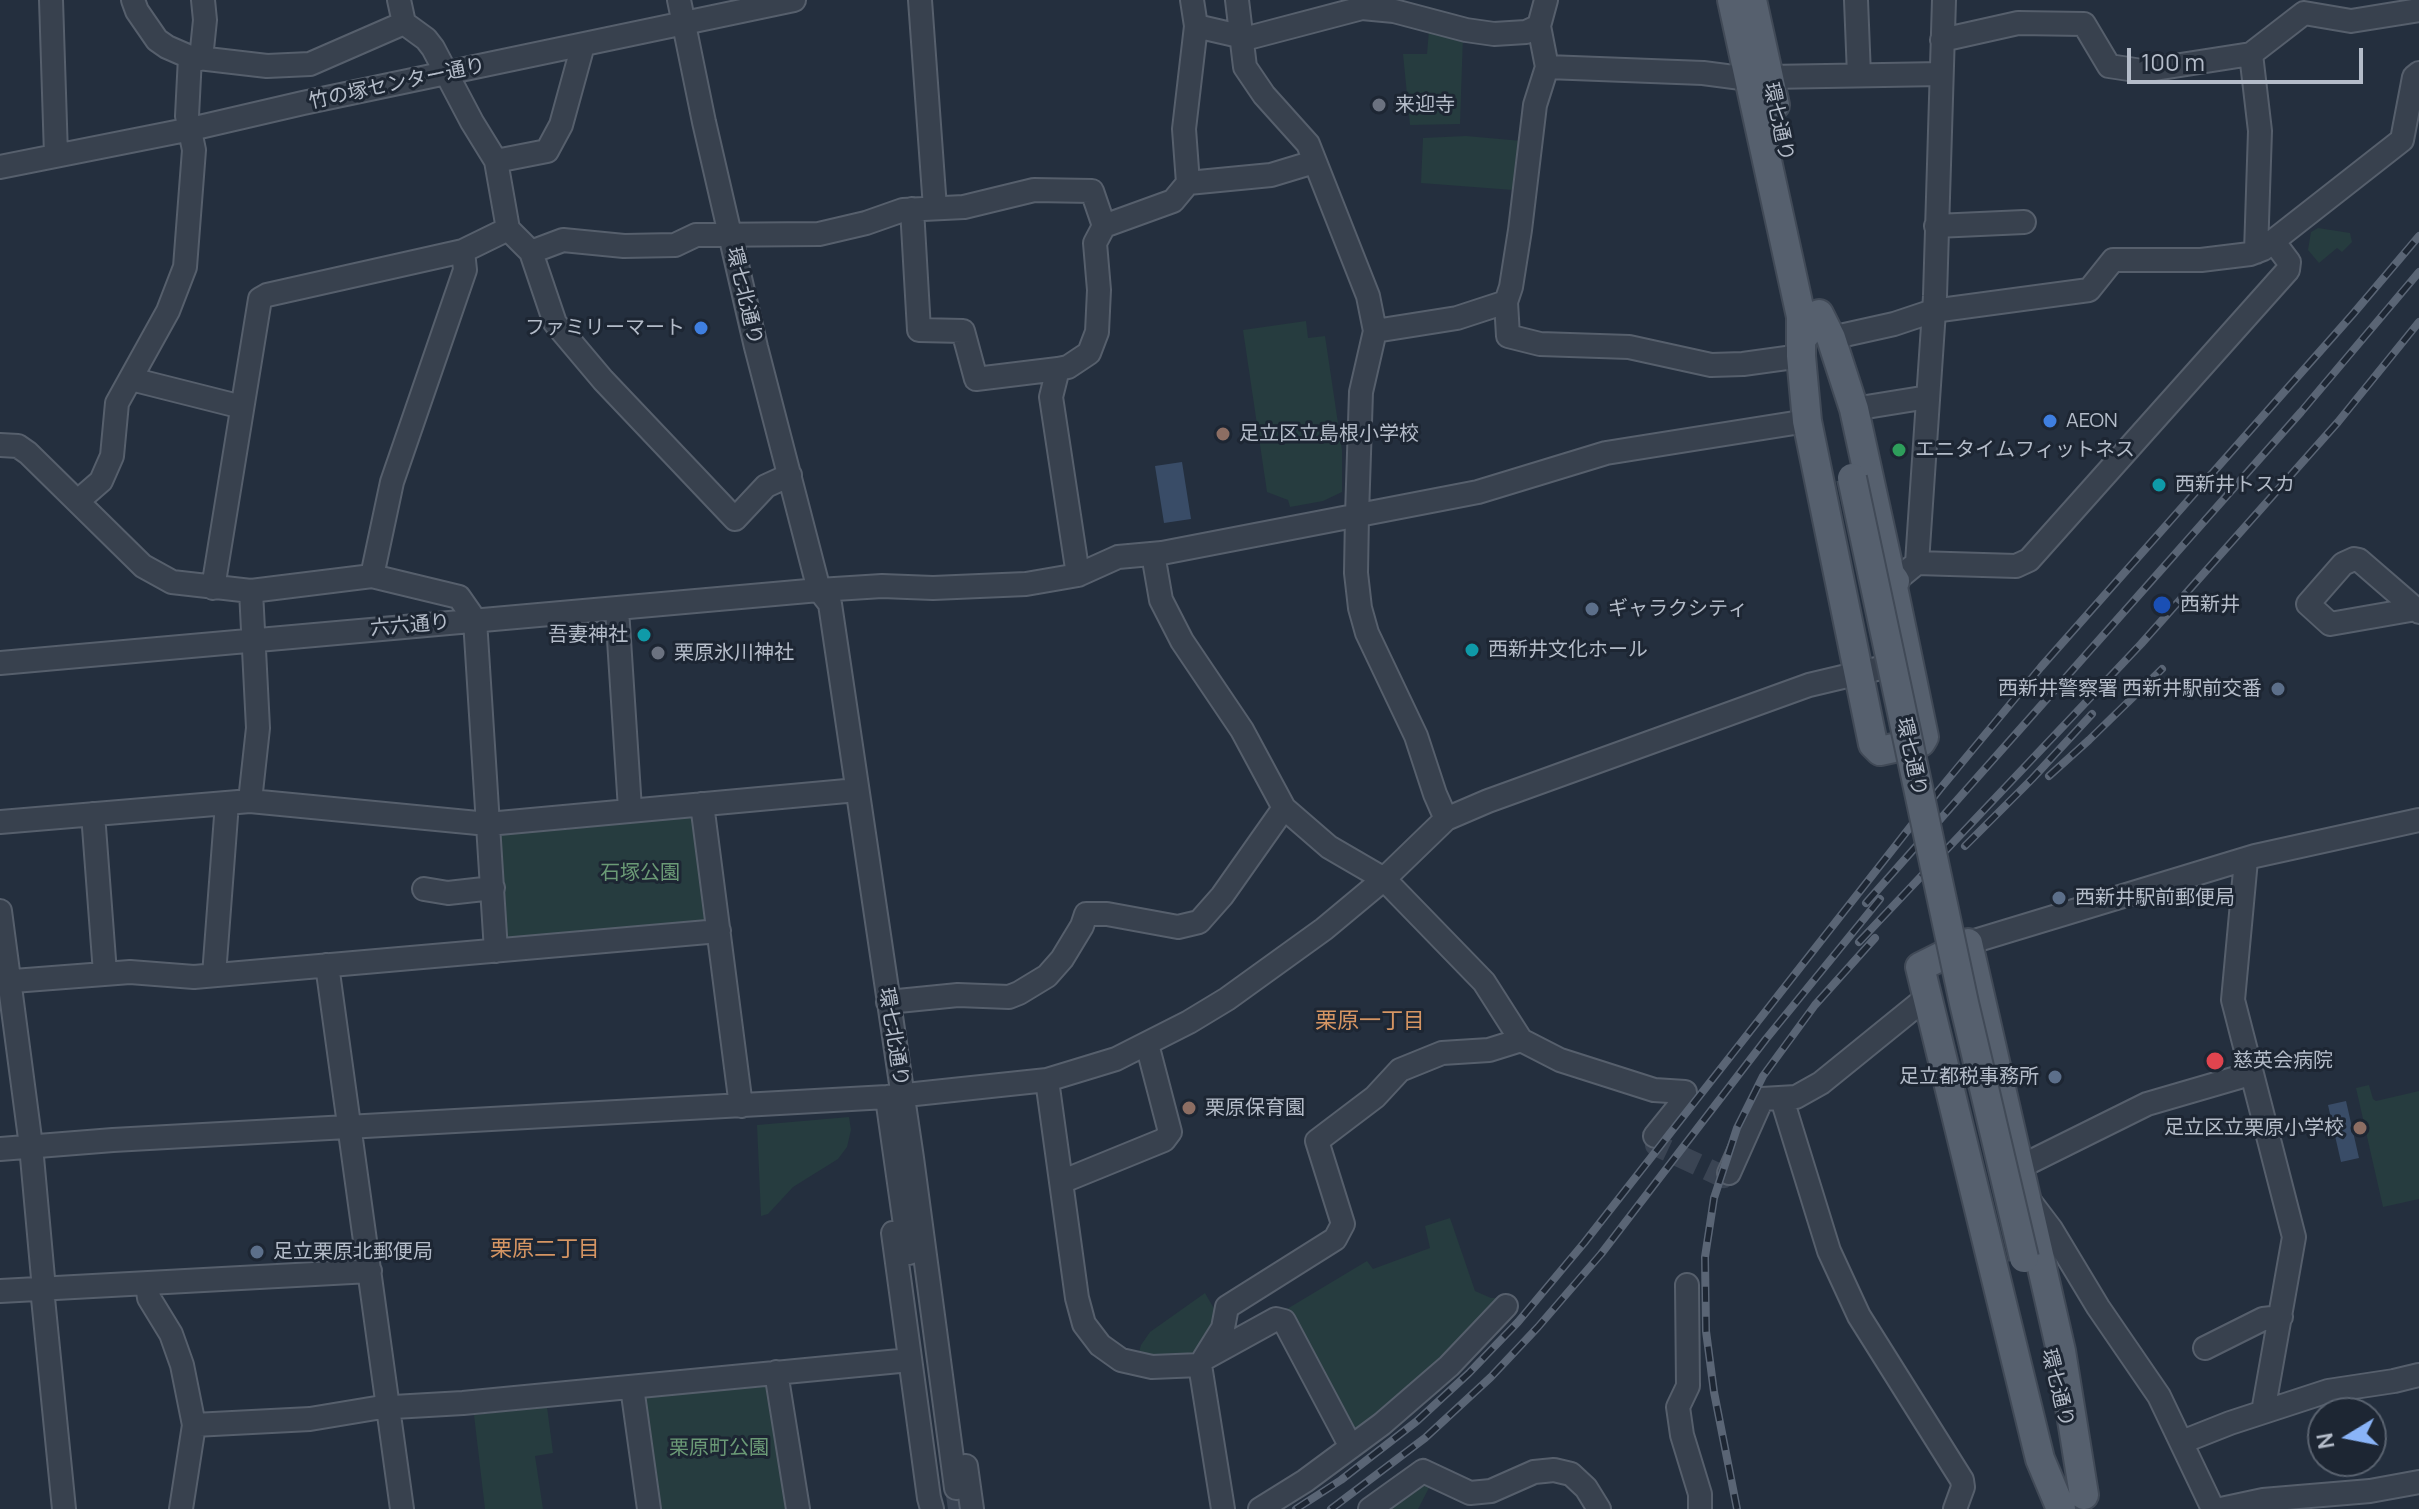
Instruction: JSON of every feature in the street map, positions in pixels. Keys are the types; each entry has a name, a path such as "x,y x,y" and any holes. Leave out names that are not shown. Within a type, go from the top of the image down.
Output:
{"main road":[{"name":"環七通り","path":"1732,0 1759,78 1817,323 1844,480 1964,1003 2015,1260 2073,1506"},
{"name":"環七通り","path":"1752,0 1759,78"},
{"path":"1817,323 1801,356 1807,421 1874,747 1880,751 1921,742 1924,737 1893,587 1906,572"},
{"path":"1817,323 1854,409 1890,574 1906,572"},
{"path":"1968,943 2061,1351 2073,1506 2040,1459 1920,967 1968,943"}],"street":[{"path":"51,0 56,155"},
{"path":"133,0 157,40 167,47 195,58 267,66 310,64 404,23"},
{"path":"78,501 101,481 112,456 117,403 168,311 185,267 194,150 187,116 195,58 205,20 203,0"},
{"path":"399,0 404,23 426,39 496,161 508,229 531,252 555,323 603,380 735,519 766,486 790,475"},
{"name":"環七北通り","path":"679,0 730,235 819,590 830,604 850,790 904,1159 944,1496"},
{"name":"竹の塚センター通り","path":"0,167 794,0"},
{"path":"920,0 935,208"},
{"path":"912,209 919,330 963,331 976,379 1068,367 1089,353 1097,332 1099,290 1095,243 1104,226 1173,201 1188,183 1184,129 1196,26 1192,0"},
{"path":"1237,0 1245,67 1264,95 1308,144 1368,296 1375,331 1361,392 1356,573 1360,608 1367,633 1416,736 1446,819"},
{"path":"1546,0 1539,26 1547,67 1535,105 1520,230 1506,302 1508,336 1540,344 1629,347 1711,365 1801,356"},
{"path":"1856,0 1859,75"},
{"path":"1944,0 1928,397 1906,572 2016,566 2029,560 2288,270 2289,262 2265,247"},
{"path":"1942,40 2018,23 2084,24 2109,66 2142,71 2251,54 2303,6 2351,21 2419,10"},
{"path":"1196,26 1248,38 1362,8 1394,11 1494,34 1526,32 1539,26"},
{"path":"496,161 547,151 561,125 583,45"},
{"path":"2251,54 2260,131 2265,247"},
{"path":"1547,67 1759,78 1941,74"},
{"path":"1817,323 1894,324 1933,311 2089,290 2113,260 2201,260 2265,247 2402,140 2414,77 2419,73"},
{"path":"1188,183 1271,175 1314,162"},
{"path":"531,252 563,240 624,246 675,245 696,235 819,234 912,209 964,207 1034,190 1092,191 1104,226"},
{"path":"1936,226 2024,222"},
{"path":"213,588 260,299 463,251 508,229"},
{"path":"372,576 392,482 465,270 463,251"},
{"path":"1375,331 1457,318 1506,302"},
{"path":"1058,369 1051,397 1078,575"},
{"path":"131,379 242,407"},
{"path":"1854,409 1928,397"},
{"name":"六六通り","path":"0,663 819,590 1026,584 1078,575 1118,557 1153,554 1478,492 1606,453 1807,421"},
{"path":"0,445 18,446 28,453 143,566 172,582 251,591 372,576 459,597 475,620 496,951"},
{"path":"1153,554 1161,600 1182,641 1242,730 1284,808 1329,847 1384,879 1484,982 1521,1040 1560,1060 1654,1090 1685,1092 1685,1099 1655,1136"},
{"path":"214,975 238,802 258,728 251,591"},
{"path":"617,609 630,809"},
{"path":"0,1149 894,1096 1047,1080 1116,1059 1227,999 1324,929 1384,879 1446,819 1809,685 1908,661"},
{"path":"0,822 238,802 488,824 850,790"},
{"name":"環七北通り","path":"850,790 888,1002 894,1096"},
{"path":"702,804 741,1106"},
{"path":"888,1002 958,995 1009,997 1019,993 1047,976 1062,959 1086,914 1107,914 1178,927 1199,922 1222,896 1284,808"},
{"path":"93,814 105,973"},
{"path":"1968,943 2293,846 2419,820"},
{"path":"2246,860 2232,998 2294,1237 2263,1412"},
{"path":"424,889 448,893 493,888"},
{"path":"0,911 4,982 31,1146 64,1509"},
{"path":"4,982 130,972 194,977 719,931"},
{"path":"327,965 402,1509"},
{"path":"1729,1173 1762,1099 1796,1097 1821,1083 1927,997"},
{"path":"1223,1509 1203,1361 1223,1328 1227,1307 1335,1239 1343,1224 1317,1141 1375,1097 1400,1070 1442,1053 1489,1050 1521,1040"},
{"path":"1061,1182 1164,1140 1170,1132 1147,1044"},
{"path":"2020,1167 2147,1104 2250,1074"},
{"path":"1047,1080 1077,1298 1084,1324 1091,1335 1109,1353 1152,1367 1203,1361 1276,1319 1284,1321 1351,1447"},
{"path":"1782,1099 1829,1251 1859,1316 1962,1480 1963,1487 1955,1509"},
{"path":"904,1159 889,1206 929,1498 944,1496"},
{"path":"904,1159 928,1203 972,1509"},
{"path":"2026,1196 2051,1229 2105,1319 2159,1396 2213,1509"},
{"path":"0,1291 370,1271"},
{"path":"147,1284 149,1298 171,1334 182,1365 194,1425 181,1509"},
{"path":"1687,1285 1688,1386 1678,1407 1682,1435 1700,1494 1700,1509"},
{"path":"1260,1509 1305,1481 1417,1395 1506,1306"},
{"path":"2205,1348 2263,1319 2281,1317"},
{"path":"194,1425 310,1419 389,1408 910,1360"},
{"path":"776,1372 798,1509"},
{"path":"2182,1442 2328,1391 2419,1375"},
{"path":"632,1387 649,1509"},
{"path":"1370,1509 1423,1471 1470,1493 1491,1491 1534,1472 1554,1470 1571,1474 1586,1488 1599,1509"},
{"path":"2221,1509 2263,1500 2370,1491 2419,1482"}],"green space":[{"path":"1429,30 1463,36 1460,124 1410,125 1403,54 1427,54"},
{"path":"1466,136 1522,141 1513,190 1421,183 1423,138"},
{"path":"2318,228 2350,233 2352,242 2342,252 2337,248 2319,263 2308,250 2311,232"},
{"path":"1306,321 1308,338 1325,336 1342,450 1342,492 1323,501 1290,507 1288,500 1267,492 1243,330"},
{"name":"石塚公園","path":"696,816 709,918 706,925 509,941 502,936 497,832"},
{"path":"2369,1085 2376,1101 2419,1091 2419,1199 2383,1207 2356,1088"},
{"path":"849,1117 851,1130 847,1147 838,1159 793,1187 768,1214 761,1216 757,1125"},
{"path":"1450,1218 1475,1291 1491,1298 1500,1298 1445,1359 1355,1433 1350,1432 1287,1309 1367,1261 1373,1269 1430,1248 1425,1226"},
{"path":"1205,1293 1220,1319 1196,1356 1138,1356 1150,1332"},
{"name":"栗原町公園","path":"765,1382 771,1387 791,1509 661,1509 643,1400 647,1394"},
{"path":"547,1407 553,1453 535,1456 543,1509 485,1509 474,1415"},
{"path":"1418,1483 1431,1484 1418,1509 1385,1509"}],"water":[{"path":"1182,462 1191,519 1164,523 1155,466"},
{"path":"2346,1101 2359,1158 2341,1162 2328,1105"}],"tunnel":[{"path":"1655,1136 1656,1145 1724,1177 1729,1173"},
{"path":"956,1488 959,1509"}],"railway":[{"path":"1296,1509 1341,1480 1417,1421 1518,1322 1584,1243 1940,789 2041,667 2419,236"},
{"path":"1866,903 2301,412 2419,272"},
{"path":"1859,942 2141,644 2338,422 2419,322"},
{"path":"2049,776 2162,669"},
{"path":"1965,846 2092,714"},
{"path":"1331,1509 1425,1438 1491,1377 1538,1327 1601,1254 1766,1039 1880,899"},
{"path":"1737,1509 1714,1392 1706,1331 1705,1257 1714,1198 1737,1128 1763,1076 1815,1005 1875,938"}],"place":[{"name":"来迎寺","path":"1379,105"},
{"name":"ファミリーマート","path":"701,328"},
{"name":"AEON","path":"2050,421"},
{"name":"足立区立島根小学校","path":"1223,434"},
{"name":"エニタイムフィットネス","path":"1899,450"},
{"name":"西新井トスカ","path":"2159,485"},
{"name":"西新井","path":"2162,605"},
{"name":"ギャラクシティ","path":"1592,609"},
{"name":"吾妻神社","path":"644,635"},
{"name":"西新井文化ホール","path":"1472,650"},
{"name":"栗原氷川神社","path":"658,653"},
{"name":"西新井警察署 西新井駅前交番","path":"2278,689"},
{"name":"西新井駅前郵便局","path":"2059,898"},
{"name":"慈英会病院","path":"2215,1061"},
{"name":"足立都税事務所","path":"2055,1077"},
{"name":"栗原保育園","path":"1189,1108"},
{"name":"足立区立栗原小学校","path":"2360,1128"},
{"name":"足立栗原北郵便局","path":"257,1252"}],"district":[{"name":"栗原一丁目","path":"1370,1022"},
{"name":"栗原二丁目","path":"545,1250"}]}
